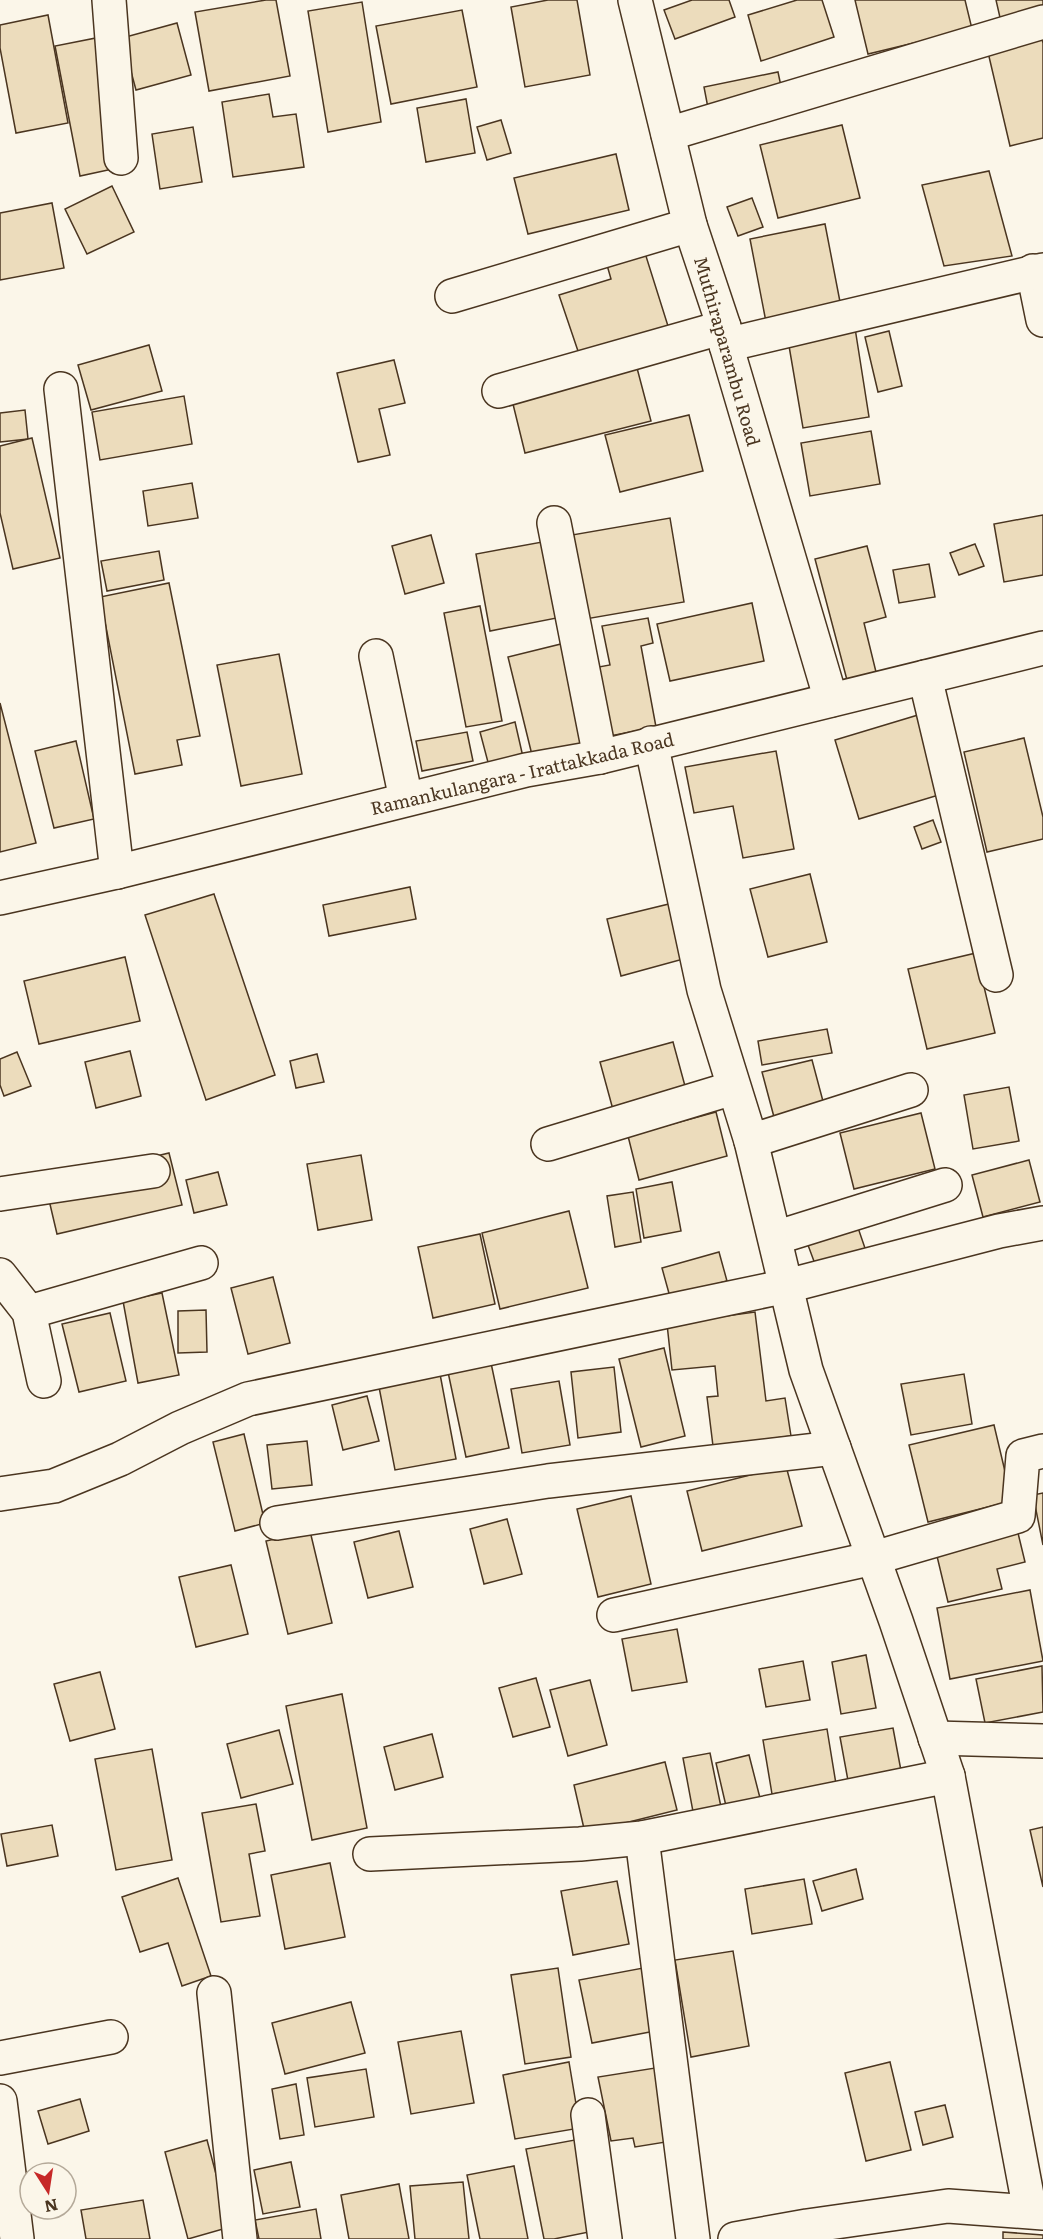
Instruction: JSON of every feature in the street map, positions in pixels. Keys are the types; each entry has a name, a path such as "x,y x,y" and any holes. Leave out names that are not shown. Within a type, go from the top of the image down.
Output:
{"street":[{"path":"109,0 121,158"},
{"name":"Muthiraparambu Road","path":"635,0 690,225 725,336 831,700"},
{"path":"668,134 1043,22"},
{"path":"452,296 690,225"},
{"path":"499,391 725,336 1038,271 1043,320"},
{"path":"61,389 117,872"},
{"path":"554,523 600,757"},
{"name":"Ramankulangara - Irattakkada Road","path":"0,898 117,872 526,770 600,757 1043,648"},
{"path":"376,656 406,799"},
{"path":"925,677 996,975"},
{"path":"651,743 704,990 751,1141 806,1370 874,1558 948,1776 1036,2212 948,2206 807,2226 735,2239"},
{"path":"548,1144 733,1088"},
{"path":"751,1141 911,1090"},
{"path":"0,1194 153,1171"},
{"path":"775,1238 945,1185"},
{"path":"0,1494 54,1486 120,1459 180,1428 248,1399 787,1286 999,1231 1043,1223"},
{"path":"29,1311 201,1263"},
{"path":"0,1275 29,1311 44,1381"},
{"path":"277,1523 548,1481 834,1448"},
{"path":"614,1615 874,1558 1018,1516 1023,1456 1043,1451"},
{"path":"935,1738 1043,1741"},
{"path":"370,1854 580,1844 642,1838 948,1776"},
{"path":"642,1838 693,2239"},
{"path":"214,1993 240,2239"},
{"path":"0,2058 111,2037"},
{"path":"0,2101 17,2239"},
{"path":"588,2115 605,2239"}],"building":[{"path":"276,0 290,76 209,91 195,12"},
{"path":"548,0 577,0 590,75 525,87 511,7"},
{"path":"692,0 729,0 735,17 675,39 664,10"},
{"path":"797,0 822,0 834,37 761,61 748,15"},
{"path":"855,0 965,0 972,29 868,54"},
{"path":"996,0 1043,0 1043,26 1004,35"},
{"path":"362,2 381,122 328,132 308,11"},
{"path":"462,10 477,87 391,104 376,26"},
{"path":"48,15 68,123 16,133 0,48 0,25"},
{"path":"177,23 191,75 136,90 122,38"},
{"path":"1041,35 1043,43 1043,138 1010,146 987,48"},
{"path":"96,38 122,167 80,176 55,46"},
{"path":"778,72 787,115 712,129 704,87"},
{"path":"269,94 273,117 296,114 304,167 233,177 222,102"},
{"path":"466,99 475,153 426,162 417,108"},
{"path":"501,120 511,153 487,160 477,127"},
{"path":"842,125 860,198 778,218 760,145"},
{"path":"193,127 202,182 160,189 152,134"},
{"path":"616,154 629,210 528,234 514,178"},
{"path":"989,171 1012,256 944,266 922,185"},
{"path":"112,186 134,232 87,254 65,209"},
{"path":"752,198 763,227 738,236 727,207"},
{"path":"52,203 64,268 0,280 0,213"},
{"path":"825,224 841,307 766,322 750,239"},
{"path":"645,253 668,326 579,354 559,295 611,279 607,265"},
{"path":"855,328 869,417 803,428 788,340"},
{"path":"889,331 902,386 878,392 865,337"},
{"path":"149,345 162,391 91,410 78,365"},
{"path":"394,360 405,403 379,409 390,455 358,462 337,373"},
{"path":"637,368 651,421 525,453 512,400"},
{"path":"184,396 192,444 100,460 92,412"},
{"path":"25,410 28,439 0,442 0,413"},
{"path":"689,415 703,471 620,492 605,435"},
{"path":"871,431 880,484 810,496 801,443"},
{"path":"32,438 60,558 13,569 0,513 0,446"},
{"path":"192,483 198,518 148,526 143,491"},
{"path":"1043,515 1043,575 1004,582 994,524"},
{"path":"670,518 684,602 580,620 566,536"},
{"path":"431,535 444,583 405,594 392,546"},
{"path":"553,540 567,616 490,631 476,554"},
{"path":"975,544 984,566 959,575 950,553"},
{"path":"867,546 886,617 864,623 876,672 847,680 815,559"},
{"path":"159,551 164,580 107,591 101,561"},
{"path":"929,564 935,597 899,603 893,570"},
{"path":"169,583 200,736 177,740 182,765 135,774 100,597"},
{"path":"752,603 764,661 670,681 657,624"},
{"path":"480,606 502,721 466,727 444,613"},
{"path":"648,618 653,643 641,646 656,727 605,737 593,668 610,665 602,626"},
{"path":"565,643 588,742 532,755 508,657"},
{"path":"279,654 302,774 241,786 217,665"},
{"path":"0,703 36,843 0,852"},
{"path":"918,715 942,794 859,819 835,740"},
{"path":"515,722 523,757 489,766 480,732"},
{"path":"467,732 473,761 422,771 416,741"},
{"path":"1024,738 1043,817 1043,839 987,852 964,752"},
{"path":"76,741 94,819 54,828 35,751"},
{"path":"776,751 794,849 743,858 733,806 694,813 685,767"},
{"path":"933,820 941,842 922,849 914,827"},
{"path":"810,874 827,942 768,957 750,889"},
{"path":"410,887 416,919 329,936 323,905"},
{"path":"214,894 275,1075 206,1100 145,915"},
{"path":"673,903 687,958 621,976 607,919"},
{"path":"976,953 995,1033 927,1049 908,969"},
{"path":"125,957 140,1021 39,1044 24,981"},
{"path":"827,1029 832,1053 762,1065 758,1041"},
{"path":"673,1042 688,1097 615,1117 600,1062"},
{"path":"130,1051 141,1096 96,1108 85,1062"},
{"path":"17,1052 31,1086 4,1096 0,1085 0,1059"},
{"path":"317,1054 324,1082 296,1088 290,1061"},
{"path":"812,1060 824,1105 774,1117 762,1072"},
{"path":"1009,1087 1019,1141 973,1149 964,1095"},
{"path":"716,1112 727,1156 639,1180 628,1136"},
{"path":"921,1113 935,1169 854,1189 840,1133"},
{"path":"169,1153 182,1205 57,1234 45,1183"},
{"path":"361,1155 372,1220 318,1230 307,1164"},
{"path":"1029,1160 1040,1202 983,1217 972,1175"},
{"path":"218,1172 227,1205 194,1213 186,1180"},
{"path":"672,1182 681,1231 644,1238 636,1189"},
{"path":"633,1192 641,1242 615,1247 607,1196"},
{"path":"569,1211 588,1288 500,1309 482,1233"},
{"path":"855,1219 867,1254 818,1272 805,1237"},
{"path":"480,1234 495,1304 433,1318 418,1247"},
{"path":"719,1252 727,1281 670,1297 662,1268"},
{"path":"273,1277 290,1343 248,1354 231,1288"},
{"path":"162,1293 179,1375 138,1383 123,1301"},
{"path":"206,1310 207,1352 178,1353 178,1311"},
{"path":"755,1312 766,1401 785,1398 791,1436 713,1446 707,1397 718,1396 715,1366 672,1370 667,1324"},
{"path":"110,1313 126,1381 79,1392 62,1324"},
{"path":"664,1348 685,1436 641,1447 619,1359"},
{"path":"491,1363 509,1448 466,1457 448,1372"},
{"path":"614,1367 621,1432 578,1438 571,1372"},
{"path":"440,1374 456,1459 395,1470 379,1387"},
{"path":"964,1374 972,1424 911,1435 901,1384"},
{"path":"559,1381 570,1445 522,1453 511,1389"},
{"path":"367,1396 379,1441 343,1450 332,1405"},
{"path":"994,1425 1012,1501 928,1522 909,1445"},
{"path":"244,1434 265,1523 235,1531 213,1442"},
{"path":"307,1441 312,1485 272,1489 267,1445"},
{"path":"786,1466 802,1526 702,1551 687,1491"},
{"path":"1043,1493 1043,1545 1033,1495"},
{"path":"631,1496 651,1584 598,1597 577,1509"},
{"path":"507,1519 522,1574 484,1584 470,1529"},
{"path":"310,1531 332,1623 288,1634 266,1541"},
{"path":"399,1531 413,1587 368,1598 354,1542"},
{"path":"1018,1533 1025,1562 997,1569 1002,1589 948,1602 936,1552"},
{"path":"231,1565 248,1634 196,1647 179,1577"},
{"path":"1030,1590 1043,1661 950,1679 937,1608"},
{"path":"677,1629 687,1682 632,1691 622,1639"},
{"path":"866,1655 876,1708 841,1714 832,1662"},
{"path":"803,1661 810,1700 766,1707 759,1669"},
{"path":"1042,1666 1043,1712 985,1723 976,1679"},
{"path":"100,1672 115,1729 70,1741 54,1684"},
{"path":"536,1678 550,1727 513,1737 499,1688"},
{"path":"590,1680 607,1745 568,1756 550,1690"},
{"path":"342,1694 367,1828 312,1840 286,1706"},
{"path":"893,1728 902,1776 849,1786 840,1737"},
{"path":"827,1729 836,1784 772,1794 763,1740"},
{"path":"279,1730 293,1784 241,1798 227,1744"},
{"path":"432,1734 443,1777 395,1790 384,1747"},
{"path":"152,1749 172,1860 116,1870 95,1759"},
{"path":"710,1753 722,1812 694,1817 683,1758"},
{"path":"749,1755 760,1798 726,1806 716,1763"},
{"path":"665,1762 677,1810 585,1833 574,1785"},
{"path":"256,1804 265,1851 249,1854 260,1916 221,1922 202,1813"},
{"path":"52,1825 58,1856 7,1866 1,1834"},
{"path":"1043,1827 1043,1887 1030,1830"},
{"path":"330,1863 345,1937 285,1949 271,1875"},
{"path":"856,1869 863,1899 822,1911 813,1881"},
{"path":"178,1878 211,1976 182,1986 168,1943 140,1952 122,1897"},
{"path":"804,1879 812,1924 752,1934 745,1889"},
{"path":"617,1881 629,1944 573,1955 561,1891"},
{"path":"733,1951 749,2046 691,2057 675,1960"},
{"path":"558,1968 571,2057 525,2064 511,1975"},
{"path":"643,1968 655,2031 592,2043 579,1980"},
{"path":"351,2002 365,2053 285,2074 272,2023"},
{"path":"461,2031 474,2103 411,2114 398,2042"},
{"path":"569,2062 580,2128 515,2139 503,2075"},
{"path":"890,2062 911,2150 866,2161 845,2073"},
{"path":"655,2068 666,2142 635,2147 633,2138 611,2141 598,2077"},
{"path":"366,2069 374,2117 315,2127 307,2078"},
{"path":"296,2084 304,2135 280,2139 272,2089"},
{"path":"80,2099 89,2131 48,2144 38,2111"},
{"path":"945,2105 953,2137 923,2145 915,2112"},
{"path":"580,2139 599,2230 544,2239 526,2149"},
{"path":"207,2140 230,2227 188,2239 165,2152"},
{"path":"291,2162 300,2207 263,2214 254,2170"},
{"path":"514,2166 528,2239 480,2239 467,2175"},
{"path":"463,2182 469,2239 415,2239 410,2186"},
{"path":"399,2184 409,2239 349,2239 341,2195"},
{"path":"143,2200 150,2239 86,2239 81,2210"},
{"path":"316,2209 321,2239 259,2239 255,2220"},
{"path":"1003,2232 1043,2235 1043,2239 1003,2239"}]}
